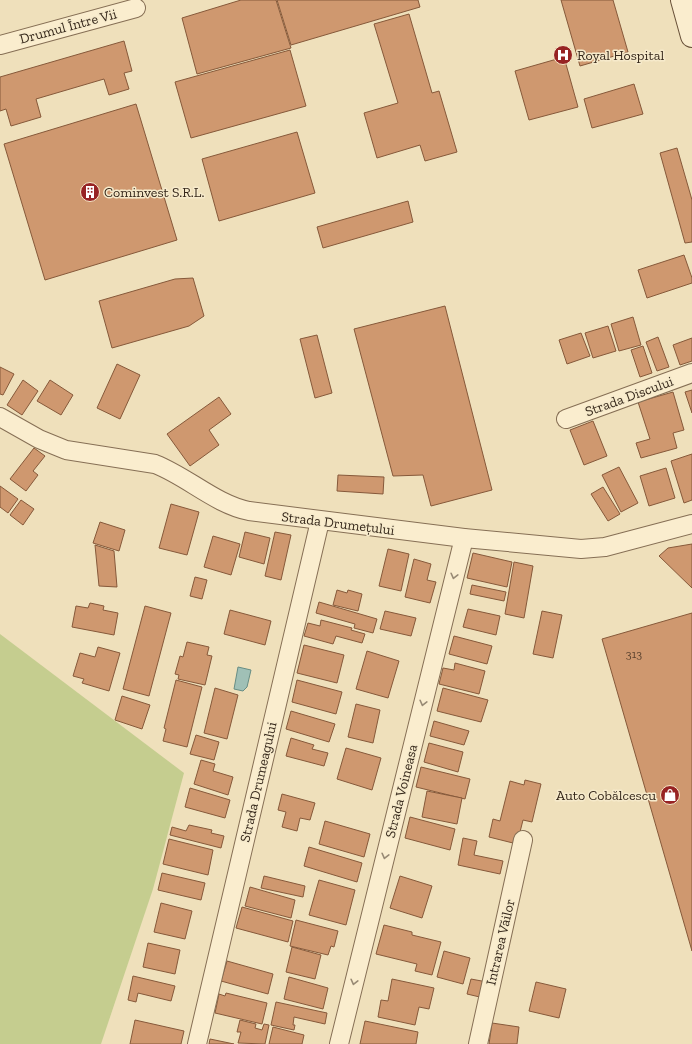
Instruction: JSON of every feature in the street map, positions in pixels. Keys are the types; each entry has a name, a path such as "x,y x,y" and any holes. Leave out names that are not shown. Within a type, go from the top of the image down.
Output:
{"main road":[{"path":"682,0 692,36"}],"street":[{"name":"Drumul Între Vii","path":"0,45 136,8"},
{"name":"Strada Discului","path":"566,419 692,373"},
{"name":"Strada Drumețului","path":"0,417 39,439 66,450 155,464 241,509 320,521 571,549 605,547 692,524"},
{"name":"Strada Drumeagului","path":"197,1044 320,521"},
{"name":"Strada Voineasa","path":"339,1044 464,538"},
{"name":"Intrarea Văilor","path":"478,1044 523,840"}],"green space":[{"path":"0,634 184,773 153,889 101,1044 0,1044"}],"water":[{"path":"238,667 251,670 247,687 243,691 234,689"}],"building":[{"path":"241,0 276,0 291,48 197,74 182,18"},
{"path":"277,0 418,0 420,7 291,45"},
{"path":"561,0 613,0 628,52 580,66"},
{"path":"409,14 432,93 439,91 457,152 425,161 420,145 377,158 364,113 398,103 374,24"},
{"path":"124,41 132,71 124,73 129,89 109,95 104,79 36,99 41,117 11,126 6,109 0,111 0,77"},
{"path":"290,50 306,106 191,138 175,82"},
{"path":"564,57 578,107 529,120 515,71"},
{"path":"634,84 643,114 592,128 584,99"},
{"name":"Cominvest S.R.L.","path":"136,104 177,240 45,280 4,144"},
{"path":"297,132 315,193 219,221 202,159"},
{"path":"677,148 692,200 692,242 685,243 660,153"},
{"path":"408,201 413,222 323,248 317,227"},
{"path":"684,255 692,278 692,283 647,298 638,270"},
{"path":"193,278 204,316 189,326 112,348 99,301 175,279"},
{"path":"445,306 492,490 431,506 423,475 393,476 354,329"},
{"path":"633,317 641,345 619,351 611,324"},
{"path":"608,326 616,351 593,358 585,333"},
{"path":"581,333 590,356 567,364 559,340"},
{"path":"317,335 332,393 315,398 300,339"},
{"path":"658,337 669,367 657,371 646,342"},
{"path":"692,338 692,361 680,365 673,345"},
{"path":"643,346 652,373 640,377 631,350"},
{"path":"117,364 140,375 120,419 97,408"},
{"path":"0,367 14,374 3,395 0,394"},
{"path":"23,380 38,391 22,415 7,405"},
{"path":"50,380 73,395 61,415 37,401"},
{"path":"692,390 692,413 685,392"},
{"path":"673,392 684,430 673,433 677,448 641,458 636,443 650,439 638,402"},
{"path":"219,397 231,414 209,430 219,445 190,466 167,434"},
{"path":"593,421 607,456 584,465 570,430"},
{"path":"34,448 45,456 33,471 38,475 26,491 10,479"},
{"path":"692,454 692,500 684,503 671,461"},
{"path":"619,467 638,503 621,512 602,475"},
{"path":"666,468 675,498 649,506 640,476"},
{"path":"338,475 384,477 383,494 337,491"},
{"path":"0,486 18,499 8,513 0,507"},
{"path":"603,487 620,514 608,521 591,494"},
{"path":"21,500 34,509 23,525 10,515"},
{"path":"171,504 199,512 187,555 159,548"},
{"path":"100,522 125,530 119,551 93,543"},
{"path":"245,532 270,538 264,564 239,557"},
{"path":"275,532 291,535 281,580 265,576"},
{"path":"213,536 240,544 231,575 204,567"},
{"path":"692,544 692,588 659,556 668,548"},
{"path":"95,545 114,551 117,587 99,586"},
{"path":"388,549 409,554 401,591 379,586"},
{"path":"473,553 512,562 507,587 467,578"},
{"path":"414,559 431,564 427,580 436,582 430,603 405,597"},
{"path":"514,562 533,566 524,618 505,614"},
{"path":"195,577 207,580 202,599 190,596"},
{"path":"472,585 506,592 504,601 470,594"},
{"path":"337,590 347,593 348,590 362,594 358,611 333,605"},
{"path":"319,602 377,619 373,633 354,628 355,624 316,613"},
{"path":"90,603 104,606 103,610 118,613 114,635 72,627 76,606 88,608"},
{"path":"145,606 171,613 149,696 123,689"},
{"path":"468,609 500,616 496,635 463,627"},
{"path":"230,610 271,621 265,645 224,634"},
{"path":"385,611 416,618 411,636 380,629"},
{"path":"542,611 562,615 553,658 533,654"},
{"name":"Auto Cobălcescu","path":"692,613 692,951 602,639"},
{"path":"321,620 352,628 351,630 365,634 362,643 336,636 333,644 304,636 308,623 320,626"},
{"path":"454,636 492,646 487,664 449,654"},
{"path":"187,642 209,647 207,655 212,656 205,685 178,679 179,675 175,674 180,656 183,657"},
{"path":"304,645 344,655 337,683 297,673"},
{"path":"98,647 120,653 109,691 82,683 84,679 73,676 80,653 95,657"},
{"path":"367,651 399,661 388,698 356,689"},
{"path":"455,663 485,671 479,694 439,684 443,668 454,670"},
{"path":"176,680 202,687 187,747 163,741 166,729 164,728"},
{"path":"297,680 342,692 336,714 292,702"},
{"path":"215,688 238,695 227,739 204,733"},
{"path":"443,688 488,700 481,722 437,711"},
{"path":"122,696 150,705 142,729 115,720"},
{"path":"356,704 380,710 373,743 348,737"},
{"path":"291,711 335,724 329,742 286,729"},
{"path":"434,721 469,731 464,745 430,736"},
{"path":"196,735 219,742 214,760 190,754"},
{"path":"291,738 314,745 312,749 328,753 324,766 286,756"},
{"path":"429,743 463,752 458,772 424,762"},
{"path":"346,748 381,758 372,790 337,779"},
{"path":"201,760 215,764 213,771 233,777 228,795 194,784"},
{"path":"421,767 470,779 465,799 416,787"},
{"path":"525,780 541,784 532,822 523,820 517,844 489,837 493,819 500,821 510,781 524,785"},
{"path":"190,788 230,800 225,818 185,807"},
{"path":"427,791 462,798 457,824 422,817"},
{"path":"282,794 315,803 310,820 300,818 297,831 282,827 286,812 278,810"},
{"path":"410,817 455,829 450,850 405,838"},
{"path":"325,821 370,834 364,857 319,844"},
{"path":"189,825 212,830 211,833 224,836 221,848 170,835 172,827 186,831"},
{"path":"463,838 477,841 474,855 503,861 500,874 458,865"},
{"path":"169,839 213,850 208,875 163,864"},
{"path":"309,847 362,863 357,882 304,866"},
{"path":"162,873 205,883 201,900 158,890"},
{"path":"264,876 305,886 303,897 261,888"},
{"path":"400,876 432,886 422,918 390,908"},
{"path":"319,880 355,890 346,925 309,915"},
{"path":"250,887 295,900 291,918 245,906"},
{"path":"161,903 192,911 185,939 154,932"},
{"path":"242,907 293,921 288,942 236,928"},
{"path":"296,920 338,931 334,947 331,946 328,955 290,946"},
{"path":"384,925 412,932 412,935 441,942 432,975 415,971 417,964 376,954"},
{"path":"148,943 180,950 175,974 143,967"},
{"path":"292,947 321,955 315,979 286,972"},
{"path":"444,951 470,958 463,984 437,977"},
{"path":"227,961 273,974 268,994 221,981"},
{"path":"133,976 175,986 171,1001 138,993 136,1002 128,1000"},
{"path":"289,977 328,988 323,1009 284,999"},
{"path":"392,979 434,988 429,1009 419,1007 415,1025 378,1017 381,1000 388,1001"},
{"path":"471,979 487,982 484,998 467,994"},
{"path":"536,982 566,989 559,1018 529,1011"},
{"path":"226,993 267,1003 262,1024 215,1013 219,994 225,996"},
{"path":"276,1002 327,1013 325,1024 294,1017 294,1030 271,1025"},
{"path":"135,1020 184,1031 181,1044 130,1044"},
{"path":"240,1020 256,1024 255,1028 262,1030 264,1024 269,1025 265,1044 238,1043 241,1032 237,1032"},
{"path":"365,1021 418,1032 416,1044 360,1044"},
{"path":"492,1023 519,1027 517,1044 489,1044"},
{"path":"273,1027 304,1035 302,1044 269,1044"},
{"path":"210,1039 234,1044 209,1044"}],"place":[{"name":"Royal Hospital","path":"563,55"},
{"name":"Cominvest S.R.L.","path":"90,192"},
{"name":"Auto Cobălcescu","path":"670,795"}]}
